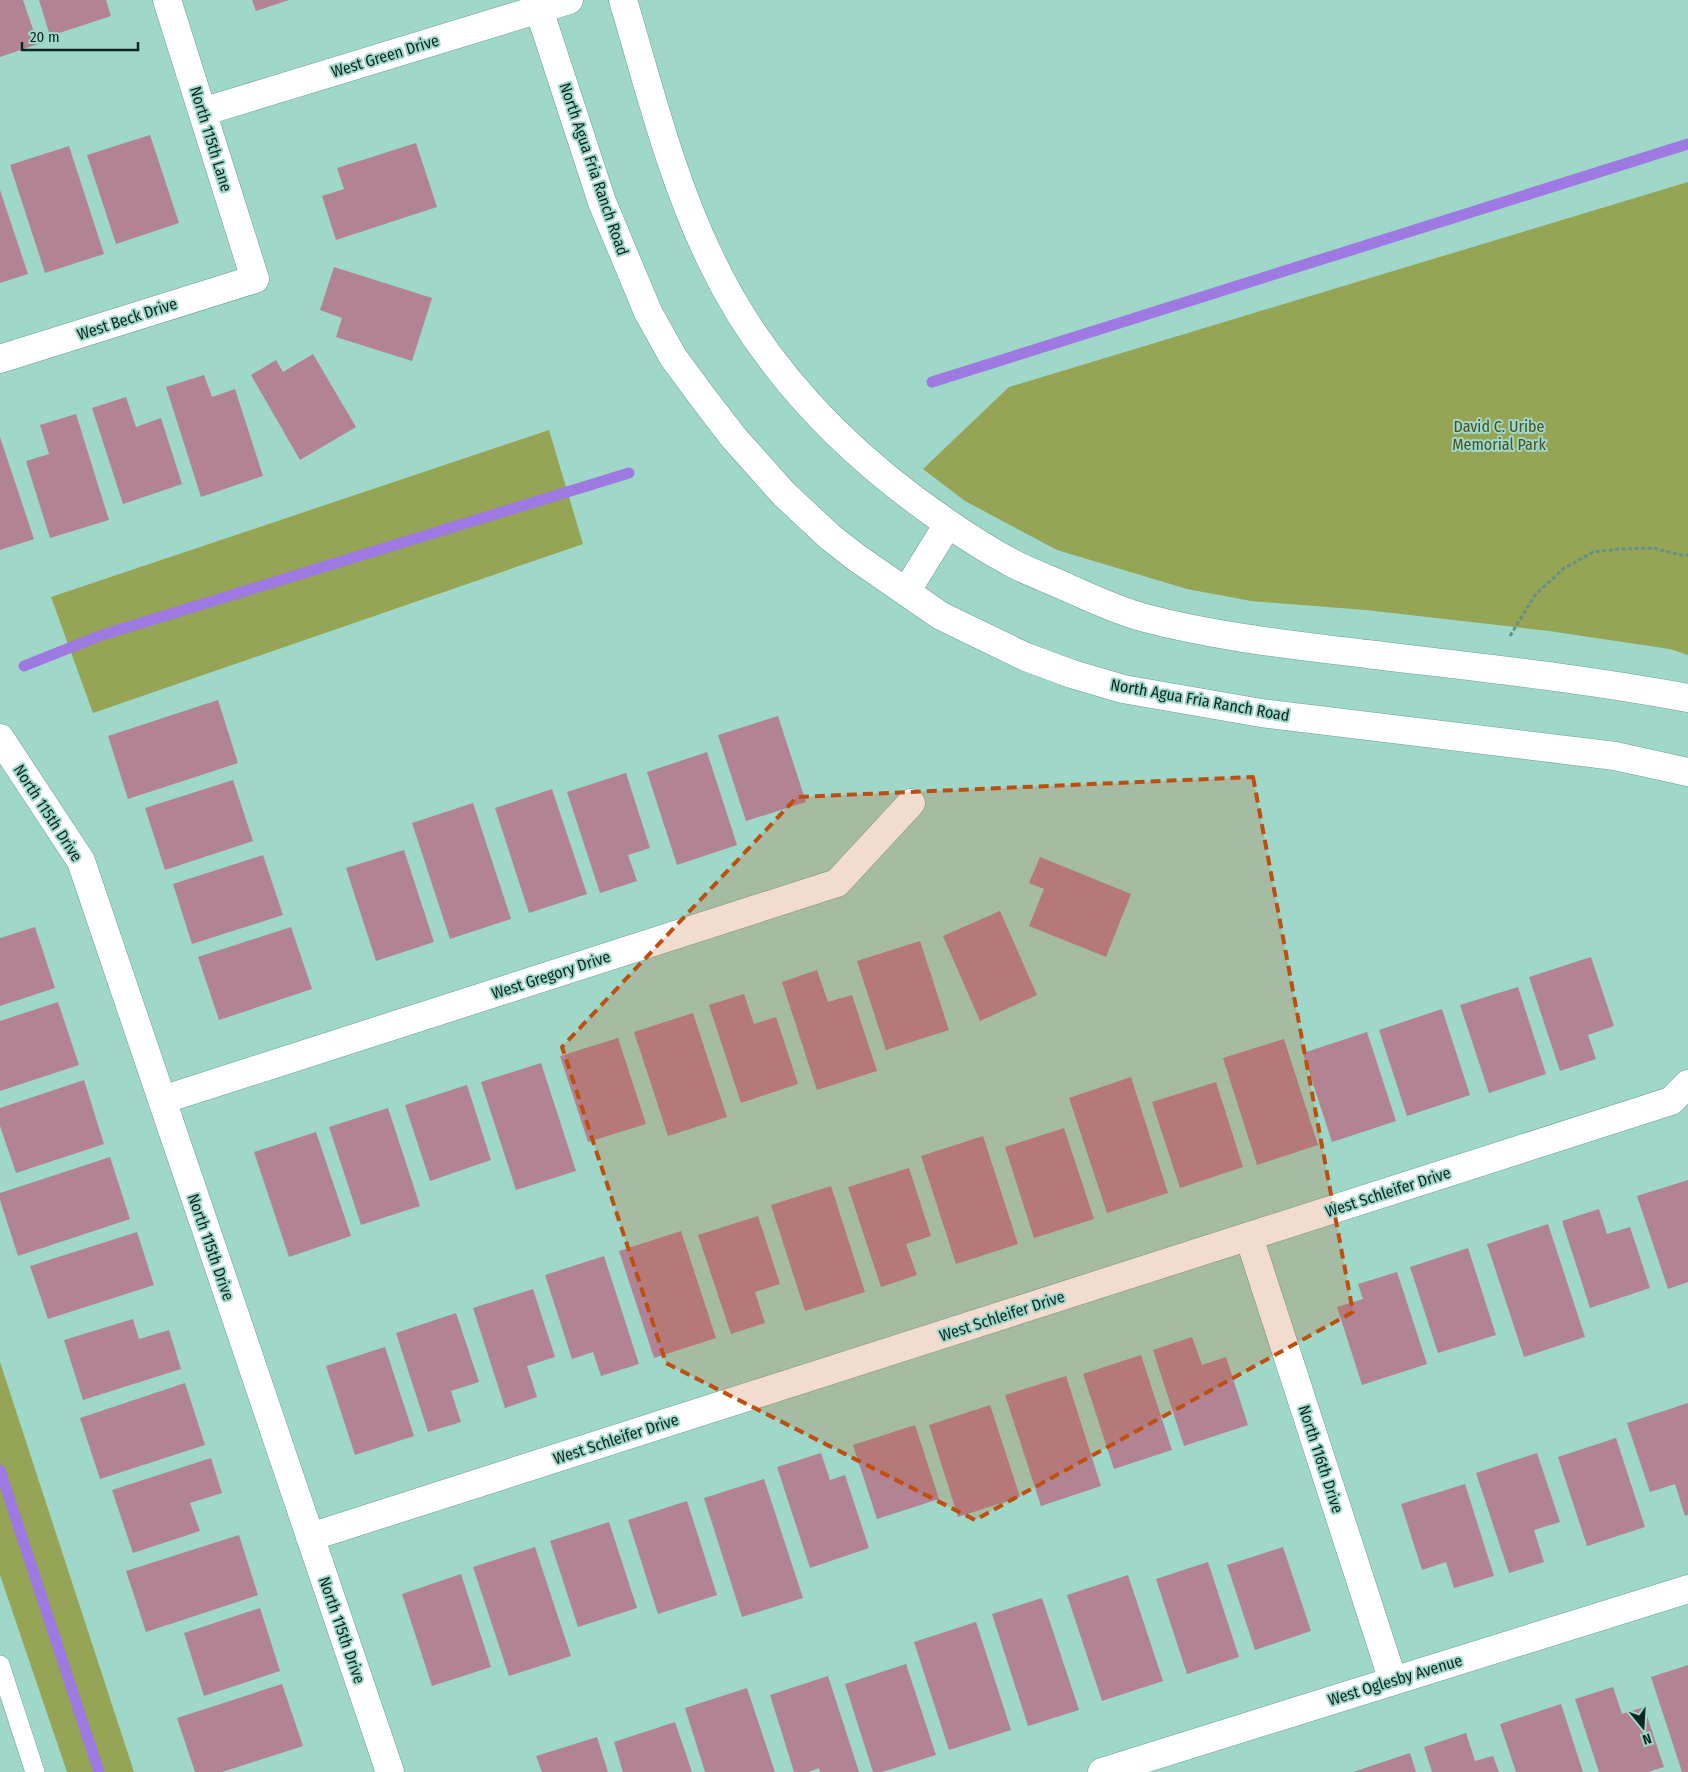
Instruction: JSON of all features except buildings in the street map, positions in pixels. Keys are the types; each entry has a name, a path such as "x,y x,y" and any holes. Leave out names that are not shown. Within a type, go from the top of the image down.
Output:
{"street":[{"name":"North 115th Lane","path":"167,0 254,279"},
{"name":"West Green Drive","path":"202,112 538,4 569,0"},
{"path":"623,0 674,169 689,211 712,263 747,325 807,404 846,444 884,478 980,546 1017,566 1141,618 1198,630 1286,644 1623,686 1688,698"},
{"name":"North Agua Fria Ranch Road","path":"538,4 602,202 648,312 673,356 734,438 784,494 830,537 941,616 1026,657 1072,674 1123,689 1261,713 1615,756 1688,772"},
{"name":"West Beck Drive","path":"0,359 254,279"},
{"path":"906,592 948,524"},
{"name":"North 115th Drive","path":"0,738 80,861 390,1772"},
{"name":"West Gregory Drive","path":"162,1100 836,883 911,803"},
{"name":"West Schleifer Drive","path":"310,1537 1671,1101 1688,1084"},
{"name":"North 116th Drive","path":"1249,1237 1393,1681"},
{"name":"West Oglesby Avenue","path":"1102,1772 1688,1589"}],"lane":[{"path":"0,1665 35,1772"}],"path":[{"path":"1490,669 1535,595 1563,569 1592,552 1653,548 1688,555"}],"highlighted area":[{"path":"1253,777 1353,1312 975,1520 666,1363 562,1047 797,797"}],"green space":[{"name":"David C. Uribe Memorial Park","path":"1688,182 1688,655 1670,649 1549,631 1366,610 1251,601 1187,589 1057,550 965,501 923,469 1009,387"},
{"path":"549,430 583,544 93,713 51,597"},
{"path":"0,1362 134,1772 67,1772 0,1575"}],"waterway":[{"path":"932,382 1688,144"},
{"path":"24,666 102,635 629,473"},
{"path":"0,1470 99,1772"}]}
